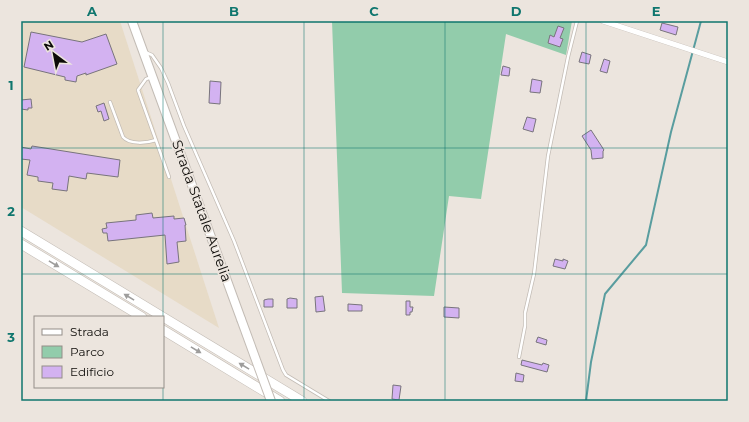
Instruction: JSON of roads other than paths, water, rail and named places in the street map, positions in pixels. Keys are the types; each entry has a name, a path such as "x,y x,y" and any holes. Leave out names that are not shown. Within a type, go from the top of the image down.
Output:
{"highway":[{"path":"21,231 161,316"},
{"path":"21,244 140,316"},
{"path":"164,318 302,401"},
{"path":"164,331 280,401"}],"main road":[{"name":"Strada Statale Aurelia","path":"132,21 271,401"}],"street":[{"path":"603,21 728,62"}],"lane":[{"path":"519,357 525,326 525,313 534,274 548,156 568,57 577,21"},
{"path":"143,50 152,55 161,68 168,83 184,126 234,241 283,370 286,375 329,401"},
{"path":"153,76 146,79 138,90 169,177"},
{"path":"110,102 125,140 149,142 156,140"}],"waterway":[{"path":"586,401 591,362 605,294 646,245 671,132 701,21"}]}
